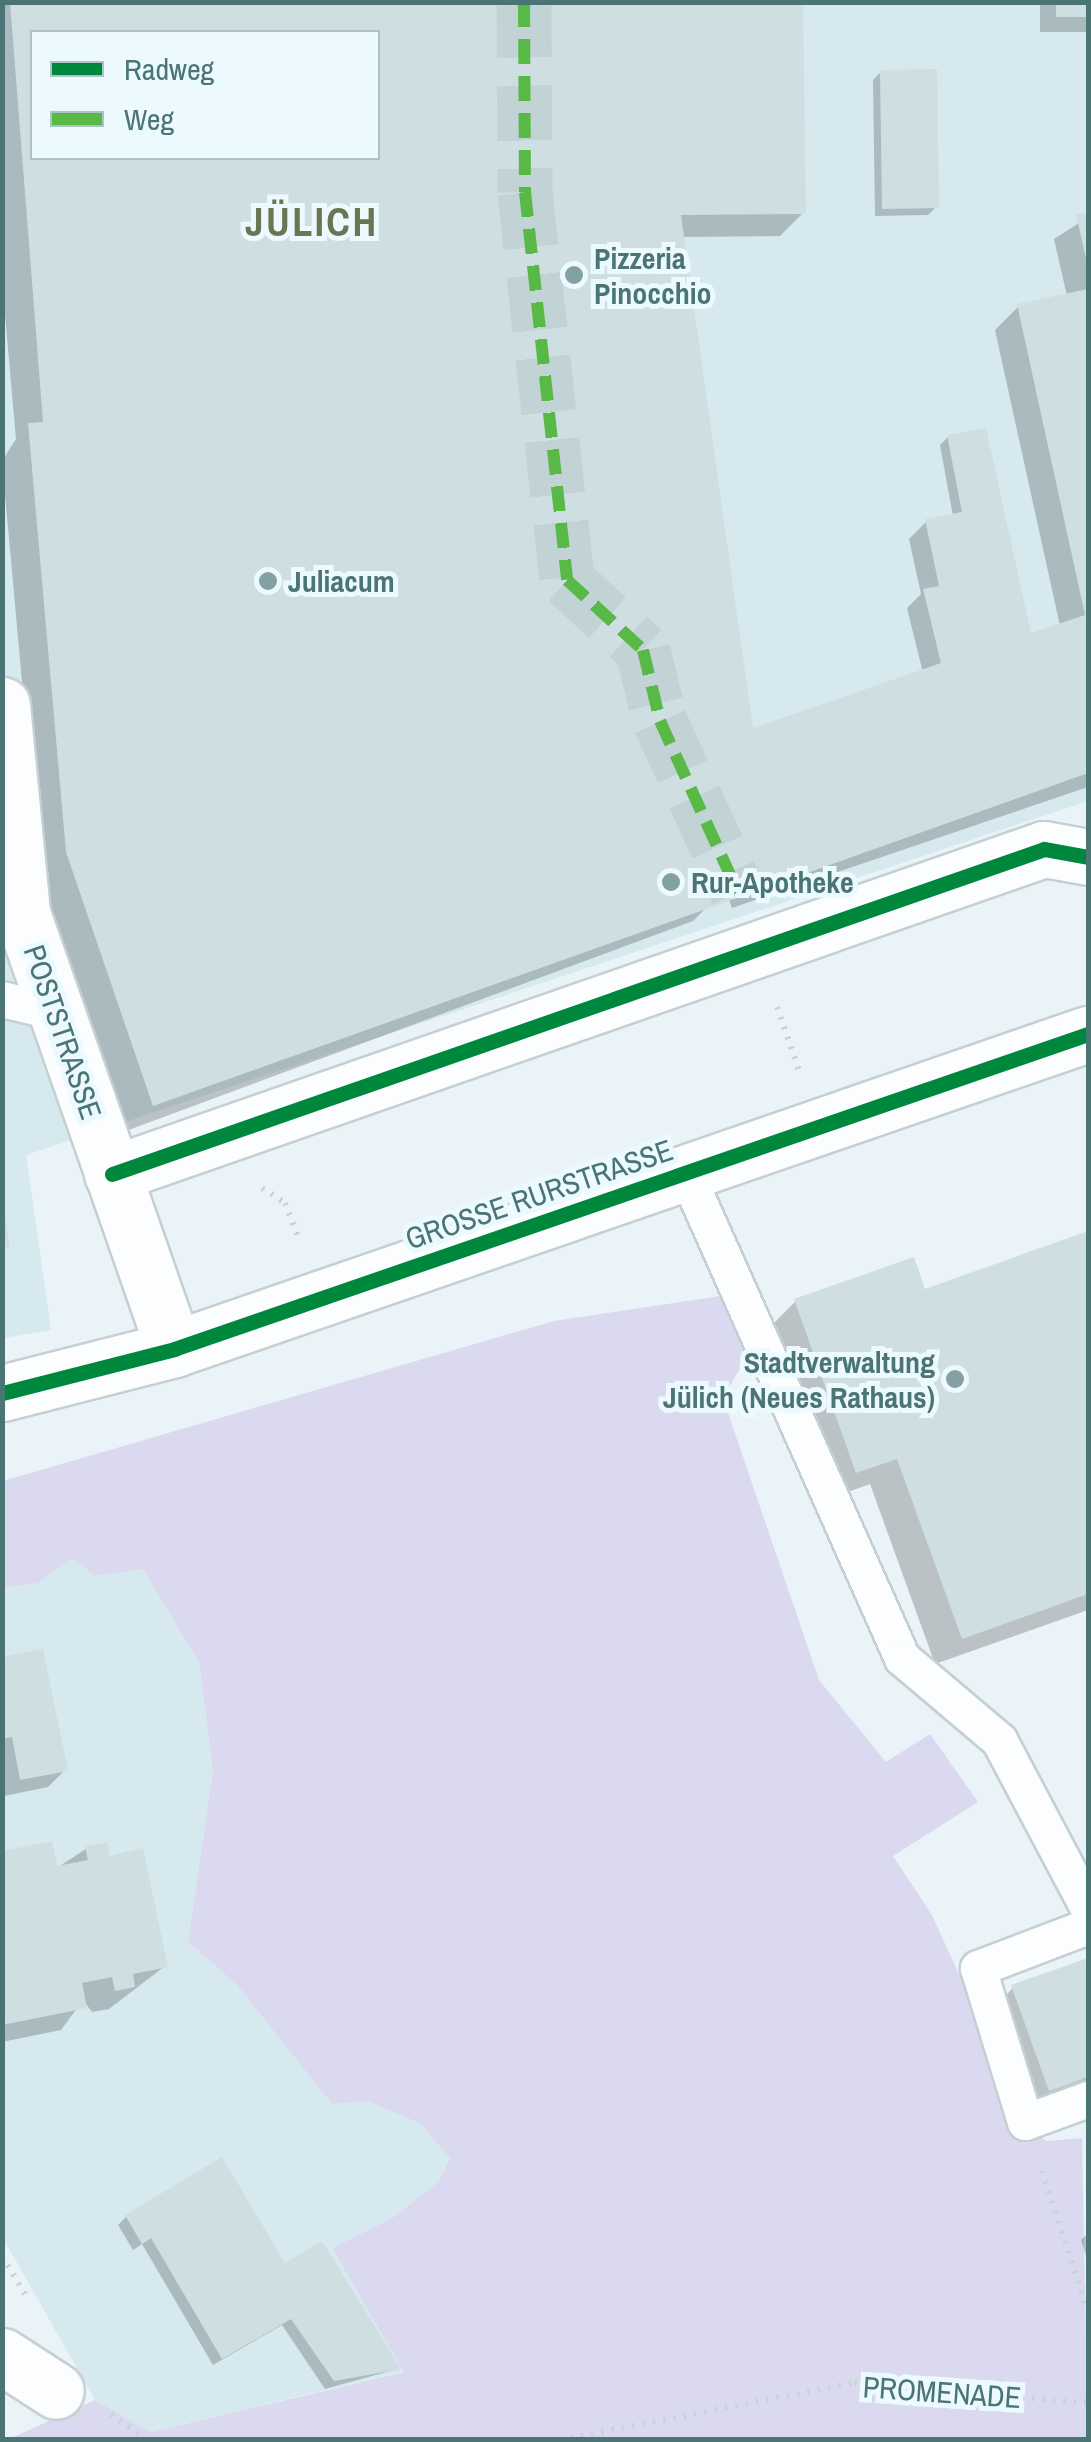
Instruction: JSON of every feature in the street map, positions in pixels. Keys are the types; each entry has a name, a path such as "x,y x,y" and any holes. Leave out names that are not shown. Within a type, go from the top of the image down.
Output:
{"street":[{"name":"POSTSTRASSE","path":"2,705 22,914 174,1349"},
{"path":"112,1174 1044,850 1088,856"},
{"name":"GROSSE RURSTRASSE","path":"2,1393 174,1349 1088,1034"},
{"path":"2,2356 56,2391"}],"lane":[{"path":"2,999 56,1012"},
{"path":"686,1173 902,1658 999,1740 1088,1908"},
{"path":"1088,1926 978,1968 1026,2122 1088,2099"}],"path":[{"path":"756,947 819,1127"},
{"path":"224,1135 240,1174 285,1203 322,1298"},
{"path":"1026,2122 1088,2311"}],"shaded area":[{"path":"3,3 1088,3 1088,801 26,1155 51,1330 3,1338"},
{"path":"734,1294 756,1340 723,1398 819,1680 886,1762 930,1734 978,1802 893,1856 932,1915 1026,2122 1046,2141 1082,2138 1088,2439 9,2439 95,2400 151,2432 404,2372 332,2248 394,2217 439,2181 450,2158 421,2124 368,2101 332,2104 237,1985 188,1942 213,1771 199,1662 143,1569 95,1576 72,1558 38,1583 3,1588 3,1481 554,1321"},
{"path":"72,1558 95,1576 143,1569 199,1662 213,1772 188,1942 237,1985 332,2104 368,2101 421,2124 450,2157 439,2181 394,2217 332,2248 405,2371 150,2432 95,2400 3,2238 2,1588 38,1582"}],"building":[{"path":"10,2 803,2 806,214 681,215 753,728 941,663 923,589 939,586 925,519 962,512 947,435 986,428 1031,633 1085,615 1017,304 1088,289 1088,773 153,1106 66,852 28,423 43,422"},
{"path":"1056,2 1088,2 1088,17 1056,17"},
{"path":"937,69 939,208 882,209 880,70"},
{"path":"1076,214 1088,214 1087,263"},
{"path":"2,1199 10,1247 2,1247"},
{"name":"Stadtverwaltung Jülich (Neues Rathaus)","path":"1088,1231 1088,1594 962,1639 897,1459 856,1473 794,1299 914,1257 925,1289"},
{"path":"43,1649 68,1771 20,1780 12,1737 2,1739 2,1657"},
{"path":"52,1841 57,1866 88,1860 85,1847 107,1842 110,1856 143,1848 168,1967 133,1974 135,1987 115,1991 112,1977 82,1983 87,2008 2,2025 2,1851"},
{"path":"1088,1958 1088,2077 1049,2091 1011,1985"},
{"path":"222,2157 285,2263 322,2241 401,2369 334,2381 291,2319 222,2359 151,2238 142,2244 125,2215"}],"tunnel":[{"path":"524,2 525,192 567,580 643,650 660,721 738,892"}],"marked path":[{"path":"524,2 525,192 567,580 643,650 660,721 738,892"}],"cycle path":[{"path":"112,1174 1044,849 1088,857"},
{"path":"2,1393 174,1349 1088,1034"}],"place":[{"name":"Pizzeria Pinocchio","path":"574,275"},
{"name":"Juliacum","path":"268,581"},
{"name":"Rur-Apotheke","path":"671,882"},
{"name":"Stadtverwaltung Jülich (Neues Rathaus)","path":"955,1379"}],"district":[{"name":"JÜLICH","path":"312,222"}]}
